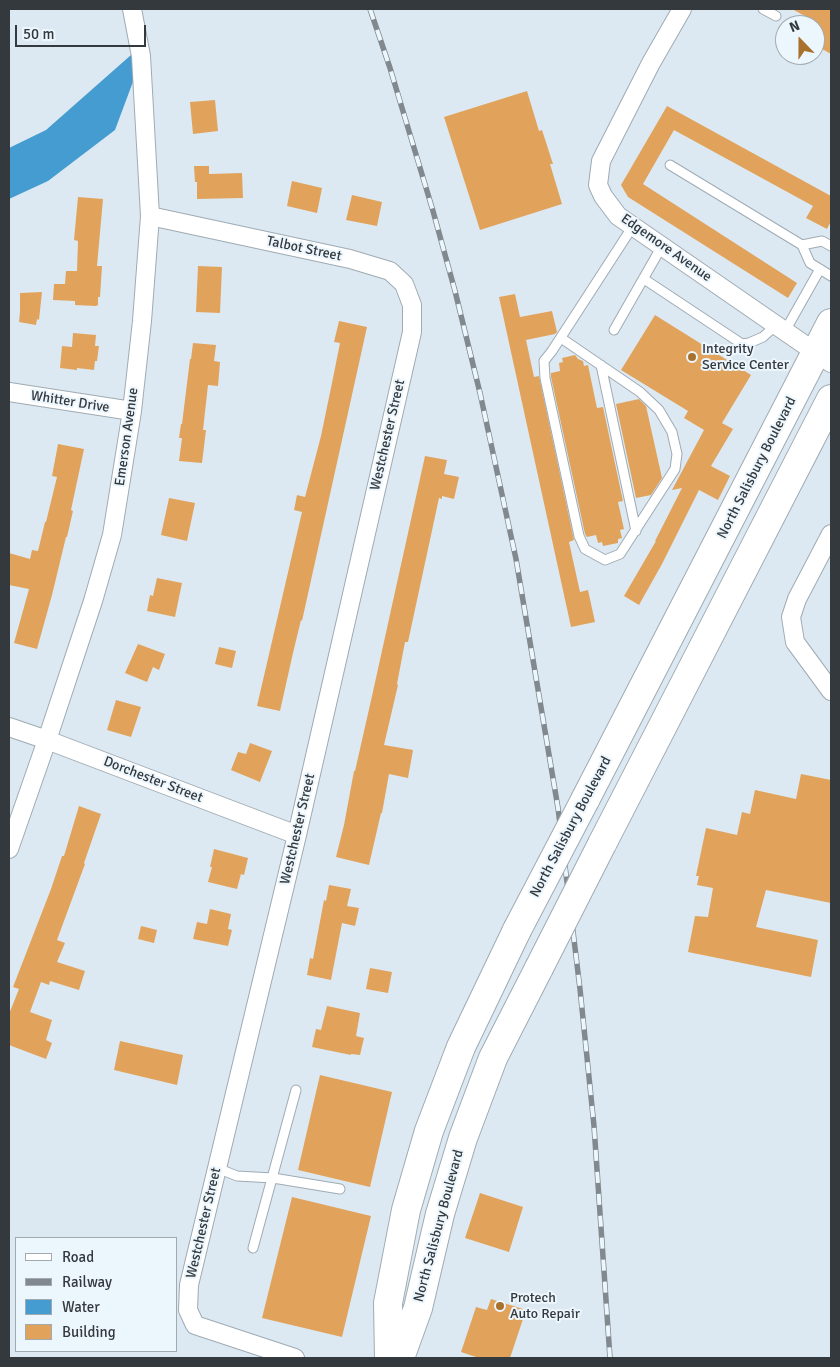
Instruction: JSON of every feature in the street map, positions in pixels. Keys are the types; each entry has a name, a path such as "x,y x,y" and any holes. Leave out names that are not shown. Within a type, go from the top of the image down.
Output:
{"main road":[{"name":"North Salisbury Boulevard","path":"389,1358 388,1303 406,1210 426,1140 461,1047 517,930 585,800 824,358 831,323"},
{"name":"North Salisbury Boulevard","path":"400,1358 418,1308 440,1214 462,1138 494,1058 831,399"}],"street":[{"name":"Emerson Avenue","path":"9,849 94,601 112,535 132,411 142,320 150,216 141,56 132,9"},
{"name":"Edgemore Avenue","path":"682,9 601,161 598,185 603,196 618,216 824,358"},
{"name":"Talbot Street","path":"150,216 350,259 390,271 404,284 412,304 412,332"},
{"name":"Westchester Street","path":"292,1358 195,1325 188,1310 189,1285 297,835 412,332"},
{"name":"Whitter Drive","path":"9,392 132,411"},
{"path":"831,534 800,592 790,617 795,642 831,691"},
{"name":"Dorchester Street","path":"9,726 297,835"}],"lane":[{"path":"763,9 775,15"},
{"path":"670,165 802,245 810,263 831,276"},
{"path":"561,338 640,392 659,410 672,432 677,454 675,470 636,531 620,554 605,560 585,549 579,536 545,378 544,362 633,226"},
{"path":"802,245 822,241 831,246"},
{"path":"614,330 662,246"},
{"path":"644,279 742,344 763,338 781,328 820,269"},
{"path":"601,365 636,531"},
{"path":"253,1248 296,1090"},
{"path":"217,1168 237,1176 273,1178 340,1189"}],"water":[{"path":"131,55 134,79 115,130 48,181 9,199 9,148 46,130"}],"building":[{"path":"792,9 831,9 831,54 825,51 825,15 803,15"},
{"path":"527,91 539,131 542,130 553,164 550,164 562,204 480,230 444,117"},
{"path":"215,100 218,131 193,134 190,102"},
{"path":"667,106 831,196 831,221 827,229 806,218 813,206 674,130 643,184 797,283 788,298 628,197 621,185"},
{"path":"194,166 209,166 209,174 242,173 243,198 197,199 197,182 195,182"},
{"path":"292,181 322,188 317,213 287,206"},
{"path":"352,195 382,202 377,226 346,220"},
{"path":"78,197 103,199 97,266 102,266 100,297 98,297 98,305 96,306 75,305 75,301 53,300 54,284 65,284 66,271 77,271 78,241 74,240"},
{"path":"198,266 222,267 220,313 196,312"},
{"path":"42,292 39,320 37,319 36,325 19,322 20,293"},
{"path":"515,294 520,317 552,311 557,332 526,340 534,377 539,376 574,540 569,542 580,592 588,590 595,622 571,627 499,297"},
{"path":"655,315 751,375 722,423 733,429 711,466 730,476 718,500 699,490 639,605 624,596 656,541 682,488 672,490 704,430 684,418 688,411 621,370"},
{"path":"339,321 367,327 302,621 280,711 257,706 302,512 294,510 297,495 305,497 321,436 340,343 334,342"},
{"path":"73,333 96,335 95,346 99,346 94,370 60,368 62,346 72,347"},
{"path":"193,343 216,345 214,361 220,362 218,386 208,385 203,430 206,430 202,463 179,461 182,438 179,438"},
{"path":"575,355 583,361 584,366 588,365 597,408 603,407 623,501 618,502 624,529 620,530 622,538 618,539 618,543 603,546 602,542 598,543 596,535 587,537 585,534 551,377 551,373 560,371 559,363 563,362 562,358"},
{"path":"639,399 646,406 662,478 651,495 636,498 616,404"},
{"path":"58,444 84,449 67,537 37,649 14,643 29,589 9,585 9,553 30,559 32,550 38,551 57,477 52,476"},
{"path":"425,456 447,460 444,474 459,477 454,499 442,496 442,499 439,498 408,642 405,642 398,685 384,745 413,750 408,778 389,774 382,813 369,865 336,857"},
{"path":"169,498 195,503 187,541 161,535"},
{"path":"157,578 182,583 175,617 147,611 150,595 153,596"},
{"path":"138,644 165,654 159,670 153,667 147,682 125,673"},
{"path":"219,647 236,651 232,668 215,664"},
{"path":"116,700 141,707 131,737 107,730"},
{"path":"250,743 272,751 260,782 231,770 238,752 246,754"},
{"path":"801,774 831,780 831,903 766,890 756,927 818,940 811,977 688,952 695,916 708,917 713,888 697,885 699,876 696,876 706,828 737,835 742,812 750,814 755,790 796,799"},
{"path":"79,806 101,814 57,940 65,943 57,962 85,971 79,990 50,981 49,985 41,982 30,1012 52,1020 46,1040 52,1043 46,1059 9,1045 9,1014 19,989 13,987 62,856 64,856"},
{"path":"214,849 248,858 244,875 241,874 237,889 208,882"},
{"path":"329,885 351,889 347,906 359,908 355,926 342,923 331,980 307,975 310,958 313,959 324,900 326,901"},
{"path":"210,909 231,914 228,929 232,930 228,946 193,939 197,922 207,924"},
{"path":"141,926 157,930 154,943 138,939"},
{"path":"370,968 392,972 388,993 366,989"},
{"path":"327,1006 360,1013 356,1036 364,1038 360,1055 312,1047 316,1029 321,1030"},
{"path":"120,1041 183,1055 177,1085 114,1070"},
{"path":"320,1075 392,1092 370,1187 298,1170"},
{"path":"480,1193 523,1207 509,1252 465,1238"},
{"path":"292,1197 371,1216 342,1337 262,1318"},
{"path":"491,1299 526,1310 510,1358 479,1358 461,1352 476,1307 487,1310"}],"railway":[{"path":"370,9 390,68 455,291 480,393 516,559 558,808 580,989 594,1126 610,1358"}],"place":[{"name":"Integrity Service Center","path":"692,357"},
{"name":"Protech Auto Repair","path":"500,1306"}]}
